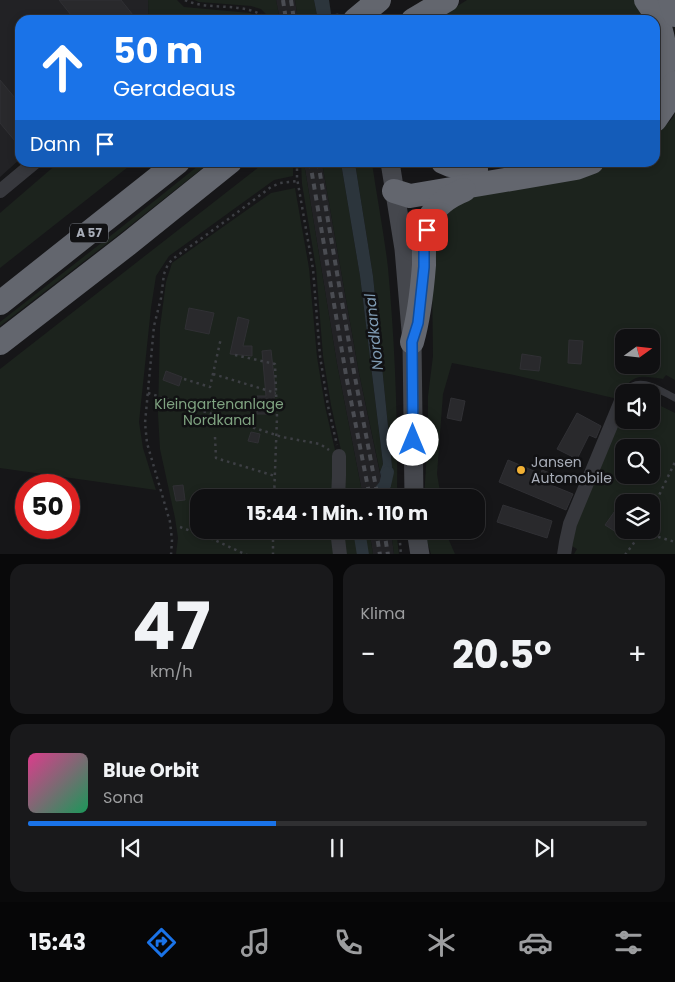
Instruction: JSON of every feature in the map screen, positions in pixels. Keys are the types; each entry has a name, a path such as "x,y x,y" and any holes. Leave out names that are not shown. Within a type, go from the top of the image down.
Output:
{"highway":[{"path":"351,15 379,0"},
{"path":"412,15 430,0"},
{"path":"421,15 447,0"},
{"path":"646,0 655,15"},
{"path":"670,0 675,15"},
{"path":"660,27 665,52 663,74 660,82"},
{"path":"660,113 668,101 675,83"},
{"name":"A 57","path":"0,303 172,167"},
{"name":"A 57","path":"0,343 224,167"},
{"path":"454,167 477,177"},
{"path":"412,342 418,323 424,267 424,240 429,220 439,205 477,177 507,167"},
{"path":"394,191 406,181 477,177 579,167"}],"main road":[{"path":"362,0 365,15"},
{"path":"391,167 404,249 409,299 412,342 414,489"},
{"path":"418,539 420,554"}],"street":[{"path":"0,192 29,167"},
{"path":"564,554 570,524 615,415"},
{"path":"338,489 339,456"},
{"path":"338,539 340,554"}],"lane":[{"path":"660,391 675,398"}],"path":[{"path":"185,0 195,5 249,10 262,15"},
{"path":"297,167 313,269 320,356 339,456"},
{"path":"171,554 170,522 147,443 145,423 154,326 161,298 164,274 168,264 174,258 271,187 280,183 298,181"},
{"path":"184,380 210,387 221,338"},
{"path":"234,355 275,364 277,417 274,489"},
{"path":"213,374 276,393"},
{"path":"148,393 282,438 320,444 339,456"},
{"path":"215,437 216,458 275,476"},
{"path":"660,494 675,462"},
{"path":"180,527 247,554"},
{"path":"660,537 675,542"},
{"path":"273,554 274,539"},
{"path":"400,539 402,554"},
{"path":"625,554 637,539"}],"shaded area":[{"path":"0,0 148,0 149,15 15,15 15,164 0,177"},
{"path":"276,0 295,0 297,15 279,15"},
{"path":"305,167 323,167 359,373 383,489 361,489 337,364"},
{"path":"370,539 392,539 394,554 373,554"}],"green space":[{"path":"148,0 177,0 184,7 250,13 254,15 149,15"},
{"path":"194,0 276,0 279,15 267,15 261,9 251,6"},
{"path":"295,0 314,0 317,15 297,15"},
{"path":"467,0 635,0 645,15 444,15"},
{"path":"675,112 675,380 666,375 663,379 641,377 636,378 628,384 615,384 615,398 452,363 443,394 437,474 440,489 425,489 428,396 433,356 432,277 436,239 445,215 460,200 592,172 606,167 660,167 660,130 673,118"},
{"path":"53,167 128,167 0,268 0,213"},
{"path":"197,167 204,167 0,326 0,322"},
{"path":"259,167 293,167 293,176 274,180 169,256 156,276 139,422 143,448 156,490 80,479 80,474 43,474 0,468 0,369"},
{"path":"301,167 305,167 337,364 361,489 341,489 342,455 323,356 316,268 302,184"},
{"path":"323,167 342,167 360,276 383,464 380,472 359,373"},
{"path":"356,167 373,167 388,268 396,382 397,489 389,489 392,466 373,276"},
{"name":"Kleingartenanlage Nordkanal","path":"295,188 309,268 317,357 335,450 337,474 336,489 190,489 190,539 335,539 337,554 176,554 178,538 160,449 158,414 160,327 166,282 172,263 271,193"},
{"path":"660,406 675,413 675,554 574,554 577,549 570,545 575,525 615,425 615,429 660,429"},
{"path":"341,539 356,539 358,554 343,554"},
{"path":"364,539 370,539 373,554 367,554"},
{"path":"392,539 397,539 399,554 394,554"},
{"path":"426,539 448,539 455,554 431,554"}],"water":[{"path":"314,0 329,0 331,15 317,15"},
{"path":"342,167 356,167 373,276 392,466 389,489 383,489 380,472 383,464 360,276"}],"building":[{"path":"59,0 121,0 133,15 71,15"},
{"path":"0,80 15,98 15,141 0,123"},
{"path":"189,308 214,313 209,334 185,329"},
{"path":"238,317 249,320 243,346 252,346 252,356 230,354"},
{"path":"569,340 583,341 581,364 568,363"},
{"path":"271,350 275,386 273,414 257,414 257,396 266,396 262,351"},
{"path":"522,354 541,357 539,371 520,369"},
{"path":"166,371 182,377 179,386 163,380"},
{"path":"451,398 465,401 461,421 447,418"},
{"path":"577,413 601,426 596,438 589,435 577,459 557,449"},
{"path":"251,432 260,434 258,443 248,441"},
{"path":"508,460 541,474 542,470 555,475 551,485 573,494 566,510 499,482"},
{"path":"183,485 185,500 176,501 173,486"},
{"path":"503,505 552,521 547,538 497,522"},
{"path":"615,511 615,531 605,525"}],"waterway":[{"name":"Nordkanal","path":"382,489 385,485 388,472"},
{"name":"Nordkanal","path":"360,539 363,554"}],"railway":[{"path":"283,0 285,15"},
{"path":"291,0 293,15"},
{"path":"311,167 346,375 368,489"},
{"path":"319,167 376,489"},
{"path":"377,539 380,554"},
{"path":"385,539 388,554"}],"place":[{"name":"Jansen Automobile","path":"521,470"}],"route":[{"path":"413,440 412,342 418,323 424,267 424,240 427,230"}]}
